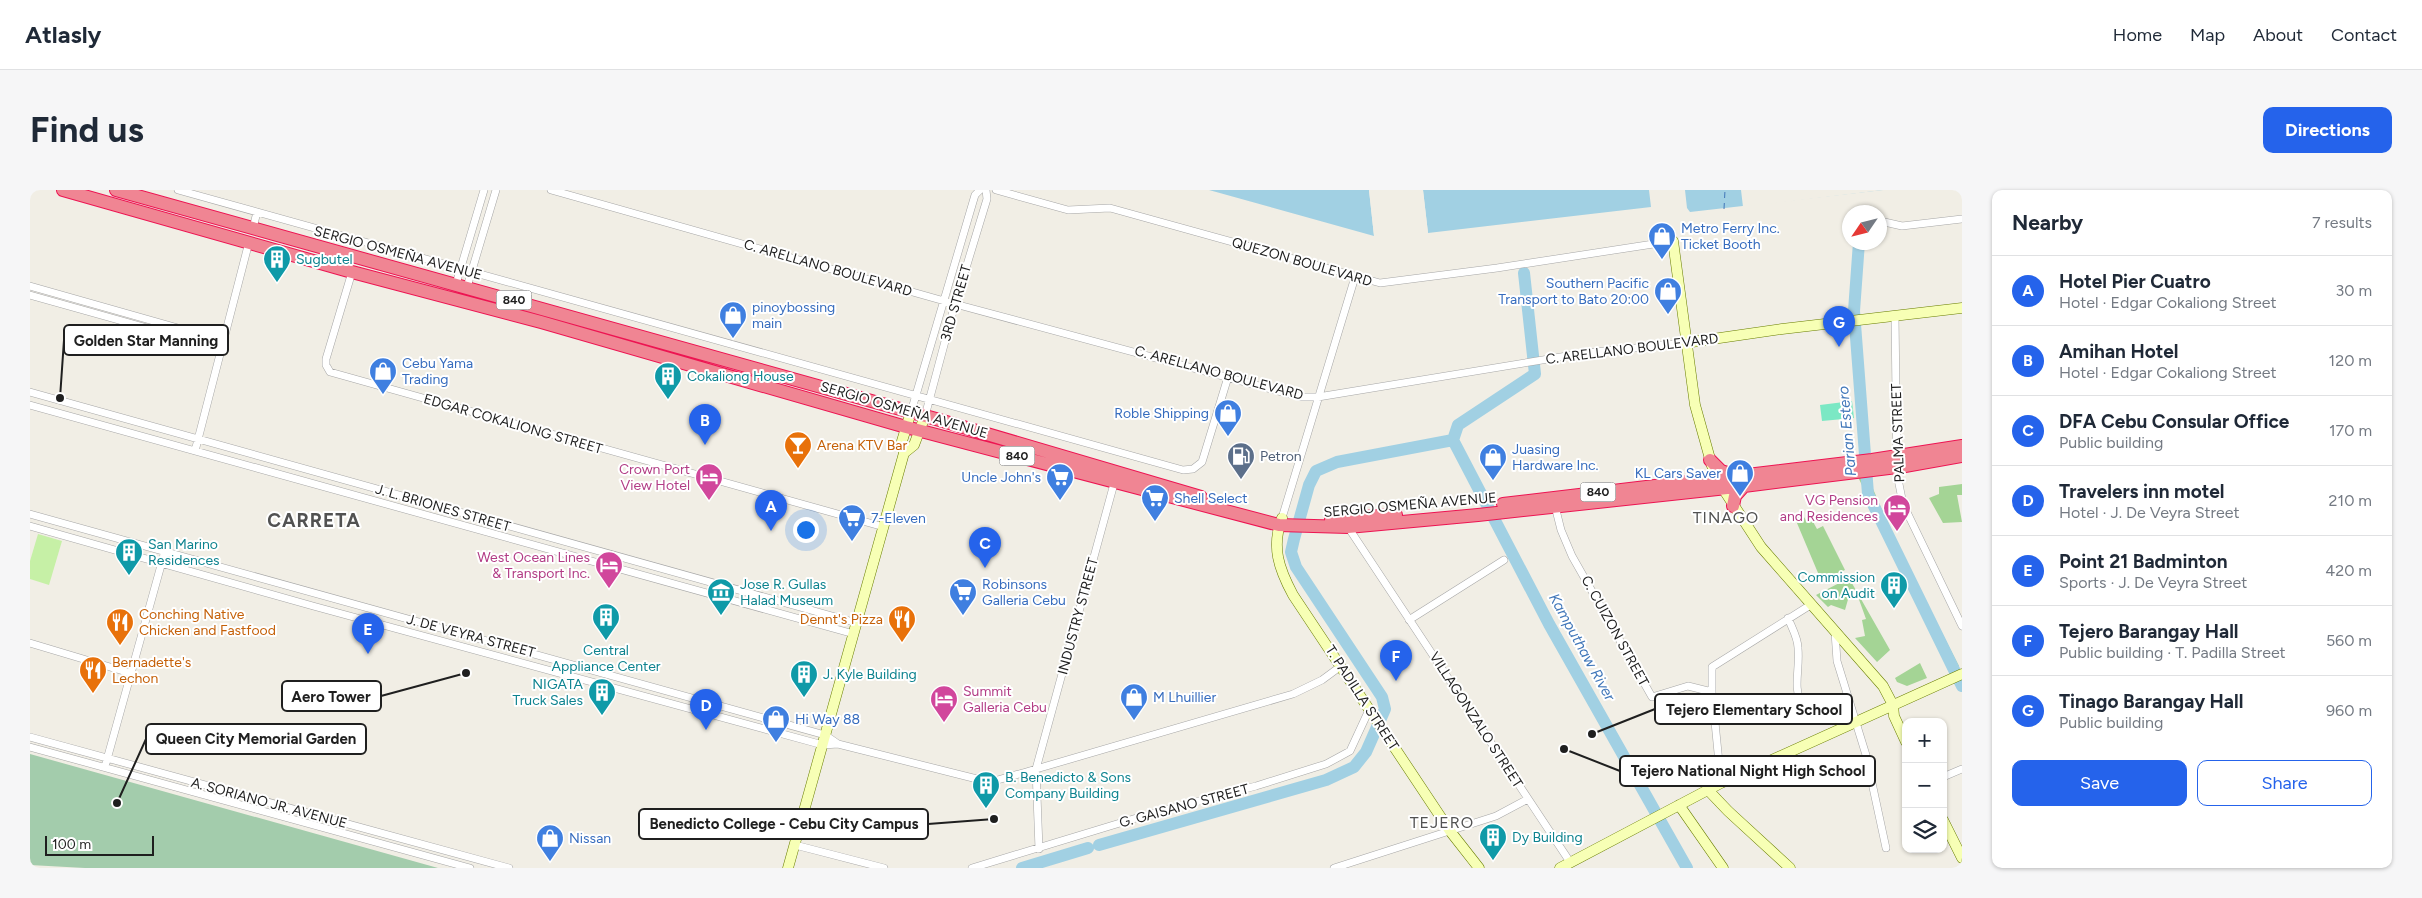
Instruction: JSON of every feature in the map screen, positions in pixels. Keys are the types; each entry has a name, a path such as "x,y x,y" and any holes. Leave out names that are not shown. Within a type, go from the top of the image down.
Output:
{"highway":[{"name":"SERGIO OSMEÑA AVENUE","path":"63,190 352,272 541,322 906,427 1292,522 1348,527 1496,509 1702,480 1716,473"},
{"name":"SERGIO OSMEÑA AVENUE","path":"116,190 925,416 1115,478"},
{"name":"SERGIO OSMEÑA AVENUE","path":"1496,509 1555,506 1716,473 1740,481 1872,465 1962,446"},
{"name":"SERGIO OSMEÑA AVENUE","path":"1897,461 1962,456"},
{"path":"1716,473 1721,471 1740,481 1733,506"},
{"name":"SERGIO OSMEÑA AVENUE","path":"1292,522 1477,511"}],"street":[{"path":"178,190 460,270 916,395 1085,445 1189,471 1202,462 1228,377"},
{"path":"462,286 460,270 484,190"},
{"path":"462,286 472,273 496,190"},
{"name":"C. ARELLANO BOULEVARD","path":"551,190 944,301 1300,397 1318,397 1585,353 1685,343 1782,329 1962,308"},
{"name":"3RD STREET","path":"910,412 975,195 980,190"},
{"name":"3RD STREET","path":"925,416 955,304 987,199 986,190"},
{"name":"QUEZON BOULEVARD","path":"996,190 1068,210 1110,208 1355,277 1386,283 1673,241"},
{"path":"253,228 257,212"},
{"path":"1887,223 1896,226 1962,220"},
{"path":"1673,241 1685,343 1695,405 1716,473 1733,506 1761,547 1883,686 1893,705 1894,716 1902,733"},
{"path":"195,451 249,242"},
{"name":"EDGAR COKALIONG STREET","path":"352,272 326,359 326,365 330,372 884,527"},
{"path":"1292,522 1318,397 1355,277"},
{"path":"30,286 95,304 223,345"},
{"path":"30,295 93,313 223,345"},
{"path":"93,313 95,304"},
{"name":"PALMA STREET","path":"1895,316 1897,461 1903,504 1962,626"},
{"name":"J. L. BRIONES STREET","path":"30,392 857,623"},
{"name":"J. L. BRIONES STREET","path":"30,405 854,634"},
{"path":"788,868 904,453 902,441 910,412"},
{"path":"904,453 914,445 925,416"},
{"name":"INDUSTRY STREET","path":"1038,849 1036,769 1115,478"},
{"path":"341,491 343,480"},
{"name":"C. CUIZON STREET","path":"1555,506 1560,530 1572,556 1652,697 1688,686 1712,692"},
{"name":"J. DE VEYRA STREET","path":"30,514 639,682 824,740"},
{"name":"T. PADILLA STREET","path":"1292,522 1276,551 1281,573 1293,595 1450,831 1479,868"},
{"name":"J. DE VEYRA STREET","path":"30,526 635,692 824,740"},
{"name":"VILLAGONZALO STREET","path":"1348,527 1570,862"},
{"path":"105,768 164,551"},
{"path":"595,563 599,552"},
{"path":"1409,620 1504,560"},
{"path":"696,591 699,580"},
{"path":"1721,783 1712,692 1712,667 1812,604"},
{"path":"1788,618 1798,647 1796,680 1801,706"},
{"path":"1835,632 1837,661 1866,755 1886,848"},
{"path":"30,643 130,673"},
{"path":"824,740 981,780 999,780 1293,694 1322,680 1341,666"},
{"path":"1560,868 1721,783 1958,676"},
{"path":"635,692 639,682"},
{"name":"G. GAISANO STREET","path":"972,868 1143,816 1256,786 1326,764 1350,751 1372,713"},
{"name":"A. SORIANO JR. AVENUE","path":"30,737 509,868"},
{"name":"A. SORIANO JR. AVENUE","path":"30,747 470,868"},
{"path":"1947,776 1962,769"},
{"path":"1708,790 1790,868"},
{"path":"1334,868 1346,866 1502,814 1528,799"},
{"path":"1679,805 1723,868"},
{"path":"1947,828 1962,858"},
{"path":"794,846 884,868"}],"green space":[{"path":"1852,401 1854,418 1822,421 1820,405"},
{"path":"1858,477 1868,477 1885,517 1883,519 1959,666 1951,668"},
{"path":"1962,484 1962,495 1957,495 1962,522 1943,523 1929,498 1939,494 1939,487"},
{"path":"1801,512 1807,522 1812,520 1817,529 1823,526 1845,570 1821,580 1794,516"},
{"path":"38,534 62,541 49,585 30,579 30,561"},
{"path":"1849,578 1890,650 1877,662 1855,638 1865,636 1862,620 1866,619 1857,594 1849,596 1845,610 1831,605 1828,607 1816,595"},
{"path":"1920,663 1927,678 1907,686 1897,682 1895,678"},
{"path":"30,754 438,868 85,868 30,865"}],"water":[{"path":"1209,190 1369,190 1374,236"},
{"path":"1423,190 1649,190 1651,207 1428,233"},
{"path":"1685,190 1883,190 1690,212 1687,208"}],"pier":[{"path":"1369,190 1371,190 1377,236 1374,236"},
{"path":"1421,190 1423,190 1428,233 1426,233"},
{"path":"1741,190 1883,190 1743,207"}],"waterway":[{"name":"Parian Estero","path":"1858,250 1854,311 1868,494 1962,686"},
{"path":"1453,440 1458,425 1535,374 1524,273"},
{"name":"Kamputhaw River","path":"1453,440 1549,624 1687,868"},
{"path":"1099,845 1326,780 1354,767 1366,752 1385,709 1382,697 1296,567 1291,552 1309,485 1316,471 1337,462 1453,440"},
{"path":"1022,868 1088,848"}],"ferry route":[{"path":"1724,209 1725,190"}],"place":[{"name":"Metro Ferry Inc. Ticket Booth","path":"1662,260"},
{"name":"Sugbutel","path":"277,283"},
{"name":"Southern Pacific Transport to Bato 20:00","path":"1668,315"},
{"name":"pinoybossing main","path":"733,339"},
{"name":"Tinago Barangay Hall","path":"1839,347"},
{"name":"Cebu Yama Trading","path":"383,395"},
{"name":"Golden Star Manning","path":"60,398"},
{"name":"Cokaliong House","path":"668,400"},
{"name":"Roble Shipping","path":"1228,437"},
{"name":"Amihan Hotel","path":"705,445"},
{"name":"Arena KTV Bar","path":"798,469"},
{"name":"Petron","path":"1241,480"},
{"name":"Juasing Hardware Inc.","path":"1493,481"},
{"name":"KL Cars Saver","path":"1740,497"},
{"name":"Crown Port View Hotel","path":"709,501"},
{"name":"Uncle John's","path":"1060,501"},
{"name":"Shell Select","path":"1155,522"},
{"name":"Hotel Pier Cuatro","path":"771,531"},
{"name":"VG Pension and Residences","path":"1897,532"},
{"name":"7-Eleven","path":"852,542"},
{"name":"DFA Cebu Consular Office","path":"985,568"},
{"name":"San Marino Residences","path":"129,576"},
{"name":"West Ocean Lines & Transport Inc.","path":"609,589"},
{"name":"Commission on Audit","path":"1894,609"},
{"name":"Jose R. Gullas Halad Museum","path":"721,616"},
{"name":"Robinsons Galleria Cebu","path":"963,616"},
{"name":"Central Appliance Center","path":"606,641"},
{"name":"Dennt's Pizza","path":"902,643"},
{"name":"Conching Native Chicken and Fastfood","path":"120,646"},
{"name":"Point 21 Badminton","path":"368,654"},
{"name":"Aero Tower","path":"466,673"},
{"name":"Tejero Barangay Hall","path":"1396,681"},
{"name":"Bernadette's Lechon","path":"93,694"},
{"name":"J. Kyle Building","path":"804,698"},
{"name":"NIGATA Truck Sales","path":"602,716"},
{"name":"M Lhuillier","path":"1134,721"},
{"name":"Summit Galleria Cebu","path":"944,723"},
{"name":"Travelers inn motel","path":"706,730"},
{"name":"Tejero Elementary School","path":"1592,734"},
{"name":"Hi Way 88","path":"776,743"},
{"name":"Tejero National Night High School","path":"1564,749"},
{"name":"Queen City Memorial Garden","path":"117,803"},
{"name":"B. Benedicto & Sons Company Building","path":"986,809"},
{"name":"Benedicto College - Cebu City Campus","path":"994,819"},
{"name":"Dy Building","path":"1493,861"},
{"name":"Nissan","path":"550,862"}],"district":[{"name":"TINAGO","path":"1726,517"},
{"name":"CARRETA","path":"314,520"},
{"name":"TEJERO","path":"1442,822"}]}
